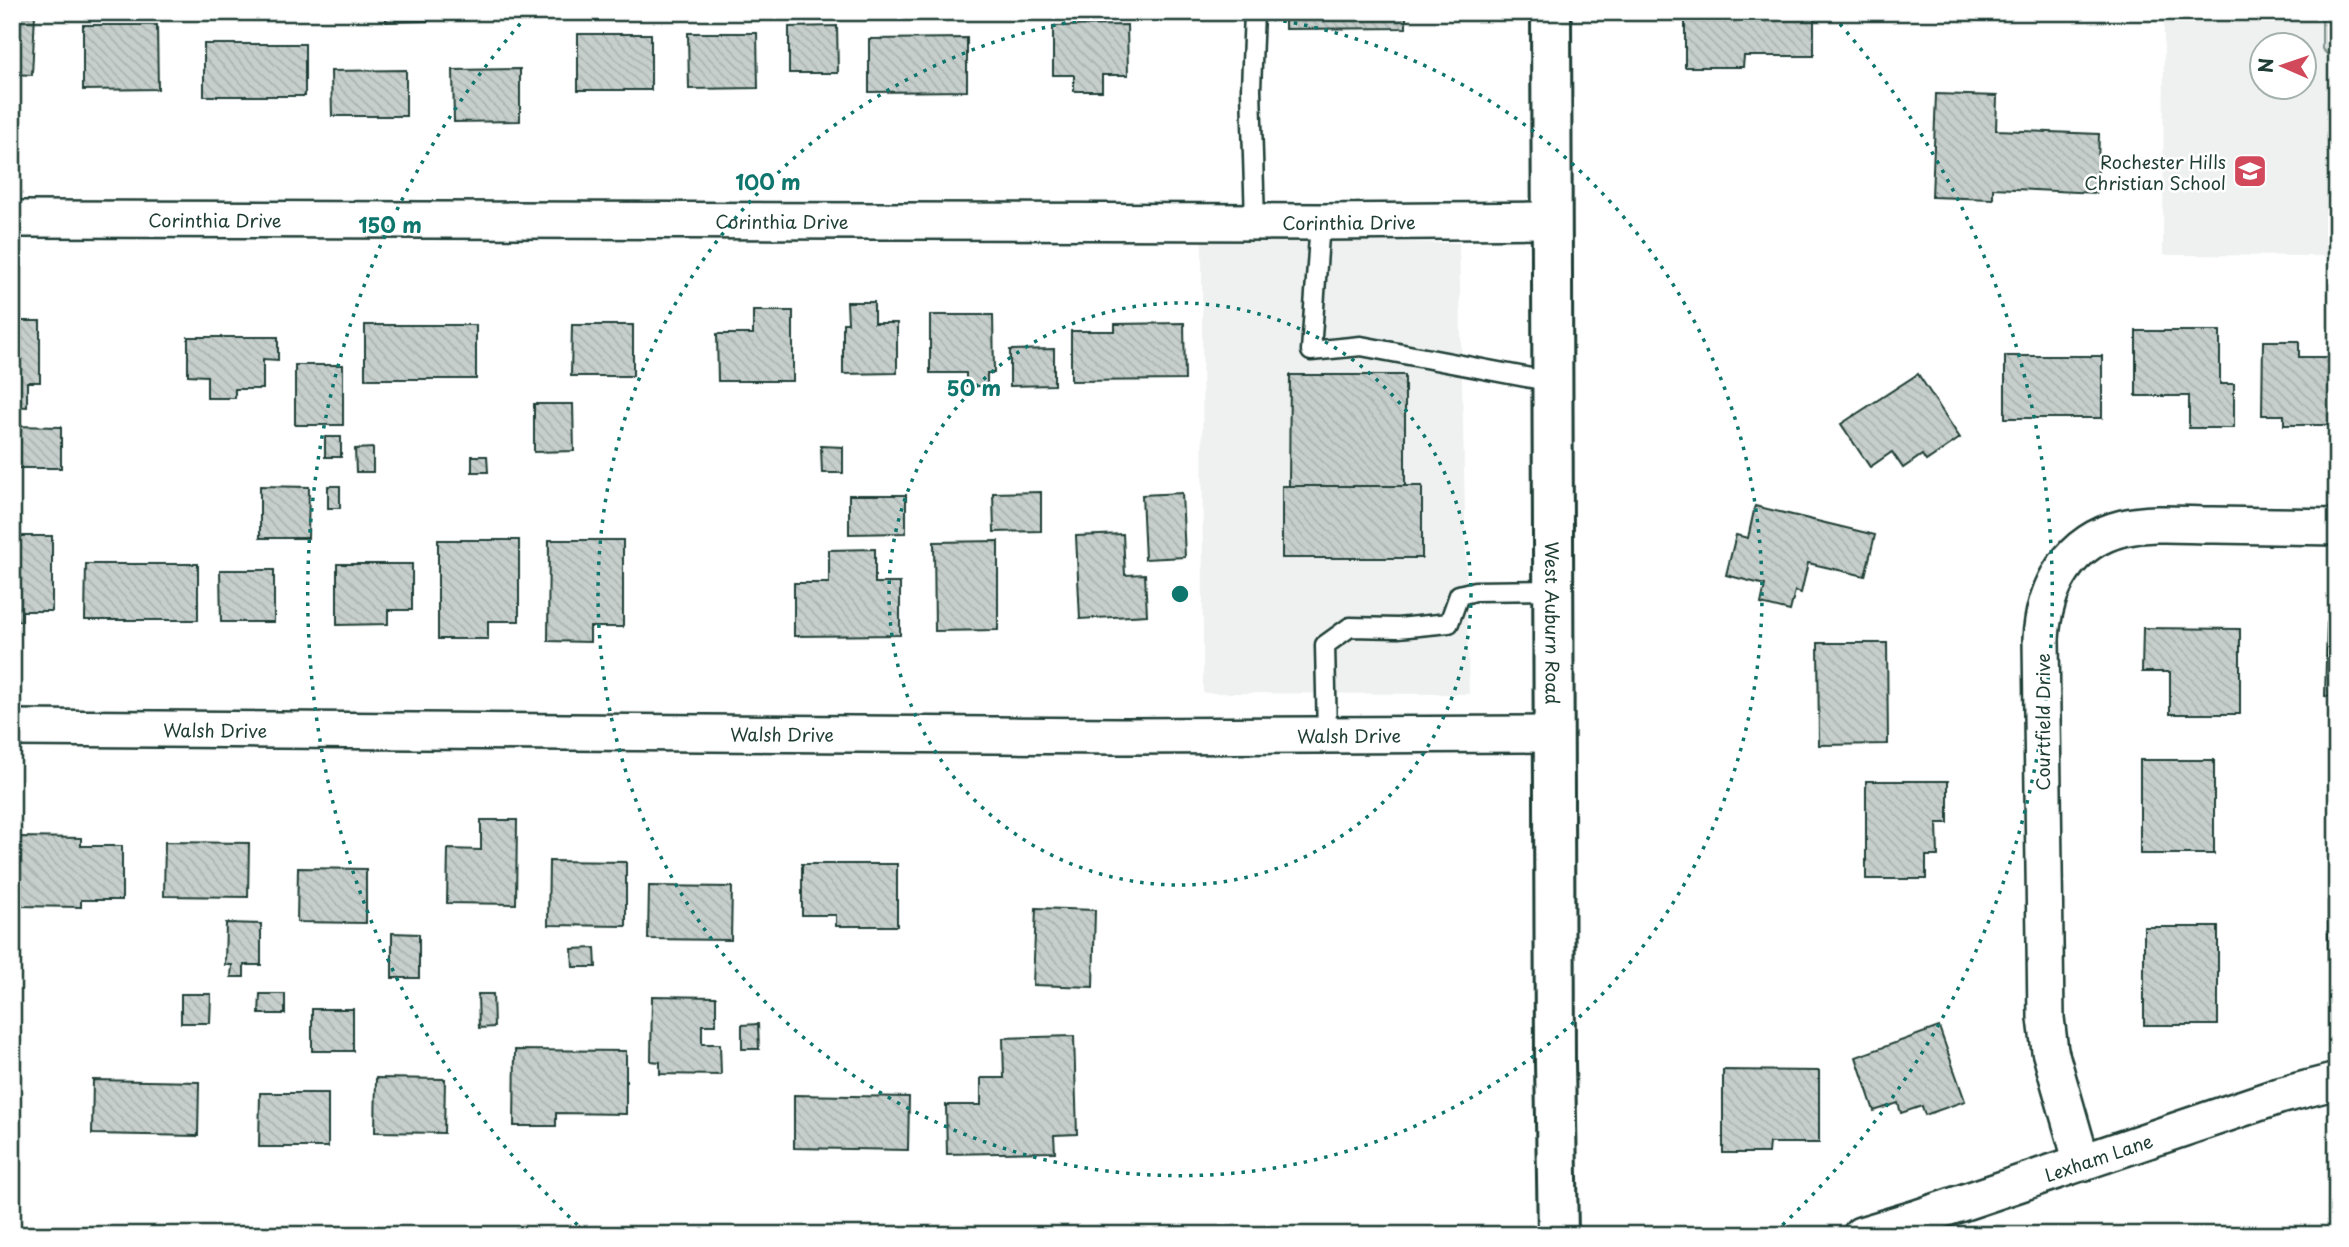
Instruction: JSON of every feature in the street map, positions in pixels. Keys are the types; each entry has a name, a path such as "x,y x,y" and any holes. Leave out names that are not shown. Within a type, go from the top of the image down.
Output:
{"main road":[{"name":"West Auburn Road","path":"1551,12 1553,734 1558,1235"}],"street":[{"name":"Corinthia Drive","path":"12,219 1255,222 1551,220"},
{"name":"Courtfield Drive","path":"2082,1163 2050,1051 2046,1018 2041,639 2042,616 2047,599 2057,577 2070,559 2090,542 2123,528 2156,525 2337,527"},
{"name":"Walsh Drive","path":"12,728 1327,736 1553,734"},
{"name":"Lexham Lane","path":"1861,1235 2279,1096 2337,1081"}],"lane":[{"path":"1254,12 1251,89 1255,222"},
{"path":"1320,222 1311,351 1361,346 1552,382"},
{"path":"1327,736 1325,645 1350,626 1398,628 1449,623 1459,596 1475,591 1553,590"}],"shaded area":[{"name":"Rochester Hills Christian School","path":"2164,12 2337,12 2337,256 2163,255"},
{"path":"2322,12 2337,12 2337,64 2322,49"},
{"path":"1202,240 1459,243 1469,694 1203,693"}],"building":[{"path":"386,12 428,12 428,21 386,22"},
{"path":"1285,12 1406,12 1406,28 1285,29"},
{"path":"1685,12 1814,12 1814,56 1744,56 1743,67 1685,67"},
{"path":"12,13 35,14 32,75 12,74"},
{"path":"83,25 157,25 158,89 83,90"},
{"path":"1127,25 1128,75 1102,75 1102,91 1074,91 1074,75 1053,75 1053,26"},
{"path":"837,26 838,73 789,73 789,27"},
{"path":"688,33 757,33 758,88 689,89"},
{"path":"578,34 651,34 651,90 578,90"},
{"path":"967,38 967,91 869,92 869,39"},
{"path":"204,44 305,44 305,96 204,96"},
{"path":"520,69 520,121 454,122 453,70"},
{"path":"406,70 406,116 332,116 331,71"},
{"path":"1936,94 1997,96 1996,130 2099,134 2097,193 1993,188 1993,199 1932,197"},
{"path":"847,302 874,302 874,323 897,323 897,373 843,374 843,323 848,323"},
{"path":"753,311 793,311 793,381 718,381 717,334 753,334"},
{"path":"930,315 993,315 994,373 987,373 987,386 966,386 966,373 930,373"},
{"path":"12,321 40,321 40,382 27,382 27,407 12,406"},
{"path":"1184,323 1185,380 1071,381 1071,331 1115,331 1115,324"},
{"path":"365,325 476,325 476,379 365,379"},
{"path":"572,325 633,325 633,376 571,376"},
{"path":"2136,331 2220,331 2220,384 2234,384 2234,428 2189,428 2189,396 2136,396"},
{"path":"188,337 278,337 278,360 263,359 263,389 235,389 235,398 207,398 207,376 188,375"},
{"path":"2263,341 2299,341 2299,357 2337,357 2337,425 2284,425 2284,415 2262,415"},
{"path":"1054,349 1054,385 1010,386 1010,350"},
{"path":"2005,356 2102,356 2102,418 2005,418"},
{"path":"295,365 343,365 343,425 295,425"},
{"path":"1918,374 1960,438 1926,461 1922,455 1903,468 1892,452 1870,467 1841,424"},
{"path":"1290,375 1405,375 1405,486 1289,486"},
{"path":"534,404 573,404 574,451 534,452"},
{"path":"12,426 61,427 61,468 12,468"},
{"path":"325,437 341,437 341,457 325,457"},
{"path":"821,446 843,447 843,473 822,473"},
{"path":"373,448 373,472 356,472 355,449"},
{"path":"472,456 487,456 488,472 472,472"},
{"path":"260,486 309,487 308,538 260,538"},
{"path":"328,486 340,486 340,508 328,508"},
{"path":"1282,486 1422,486 1422,558 1282,558"},
{"path":"1041,492 1041,531 994,532 993,493"},
{"path":"1182,493 1185,557 1145,559 1142,495"},
{"path":"849,495 906,495 906,533 849,534"},
{"path":"1755,506 1875,535 1865,576 1808,563 1801,593 1795,591 1790,611 1761,604 1765,585 1726,575 1736,535 1748,538"},
{"path":"1123,534 1125,575 1145,574 1147,615 1080,619 1076,536"},
{"path":"12,536 52,536 52,611 22,611 22,621 12,621"},
{"path":"438,540 519,540 519,621 488,621 488,639 438,639"},
{"path":"549,540 623,540 623,627 590,627 590,642 548,641"},
{"path":"998,541 998,630 935,631 934,542"},
{"path":"875,549 875,583 900,583 900,635 794,636 794,583 829,583 829,550"},
{"path":"86,564 198,564 198,620 85,620"},
{"path":"337,564 412,564 412,610 388,610 388,624 337,625"},
{"path":"220,570 274,570 274,622 221,622"},
{"path":"2327,623 2337,623 2337,697 2325,696"},
{"path":"2143,628 2240,629 2240,714 2170,714 2170,672 2142,672"},
{"path":"1818,643 1887,643 1888,744 1819,745"},
{"path":"2140,760 2214,760 2214,854 2140,854"},
{"path":"1866,781 1948,781 1948,823 1937,823 1938,856 1926,856 1926,879 1866,879"},
{"path":"481,820 517,820 516,904 447,903 448,849 481,850"},
{"path":"18,837 81,838 81,846 122,846 122,900 81,900 81,907 17,906 17,883 12,883 12,845 18,845"},
{"path":"165,842 249,843 248,897 164,896"},
{"path":"549,861 626,862 626,926 548,925"},
{"path":"802,864 897,864 897,926 836,926 836,915 802,915"},
{"path":"298,868 366,869 366,923 297,922"},
{"path":"649,886 732,887 731,940 648,939"},
{"path":"2328,901 2337,901 2337,962 2328,962"},
{"path":"1036,908 1095,910 1093,987 1033,985"},
{"path":"226,923 261,924 261,965 244,965 244,977 231,977 232,965 225,965"},
{"path":"2144,927 2218,927 2218,1025 2144,1025"},
{"path":"392,933 419,934 419,978 392,978"},
{"path":"595,948 596,967 573,967 572,949"},
{"path":"181,994 211,994 210,1023 181,1023"},
{"path":"260,994 285,994 285,1014 259,1014"},
{"path":"478,994 493,994 494,1027 479,1028"},
{"path":"652,996 716,997 716,1025 702,1025 702,1044 720,1044 721,1075 660,1074 660,1062 651,1061"},
{"path":"312,1009 353,1009 353,1051 312,1051"},
{"path":"758,1024 759,1049 742,1049 742,1025"},
{"path":"1939,1027 1965,1101 1925,1115 1922,1106 1901,1113 1898,1103 1874,1111 1856,1057"},
{"path":"1074,1036 1077,1134 1054,1135 1055,1152 947,1154 946,1105 981,1105 981,1078 1004,1078 1003,1038"},
{"path":"515,1050 626,1051 626,1114 556,1113 556,1126 514,1126"},
{"path":"1723,1070 1819,1071 1819,1143 1769,1143 1768,1153 1723,1153"},
{"path":"376,1078 445,1079 444,1133 375,1132"},
{"path":"93,1080 199,1082 198,1136 92,1134"},
{"path":"260,1093 328,1093 328,1147 259,1147"},
{"path":"794,1095 909,1097 908,1150 794,1148"}],"place":[{"name":"Rochester Hills Christian School","path":"2250,171"}]}
